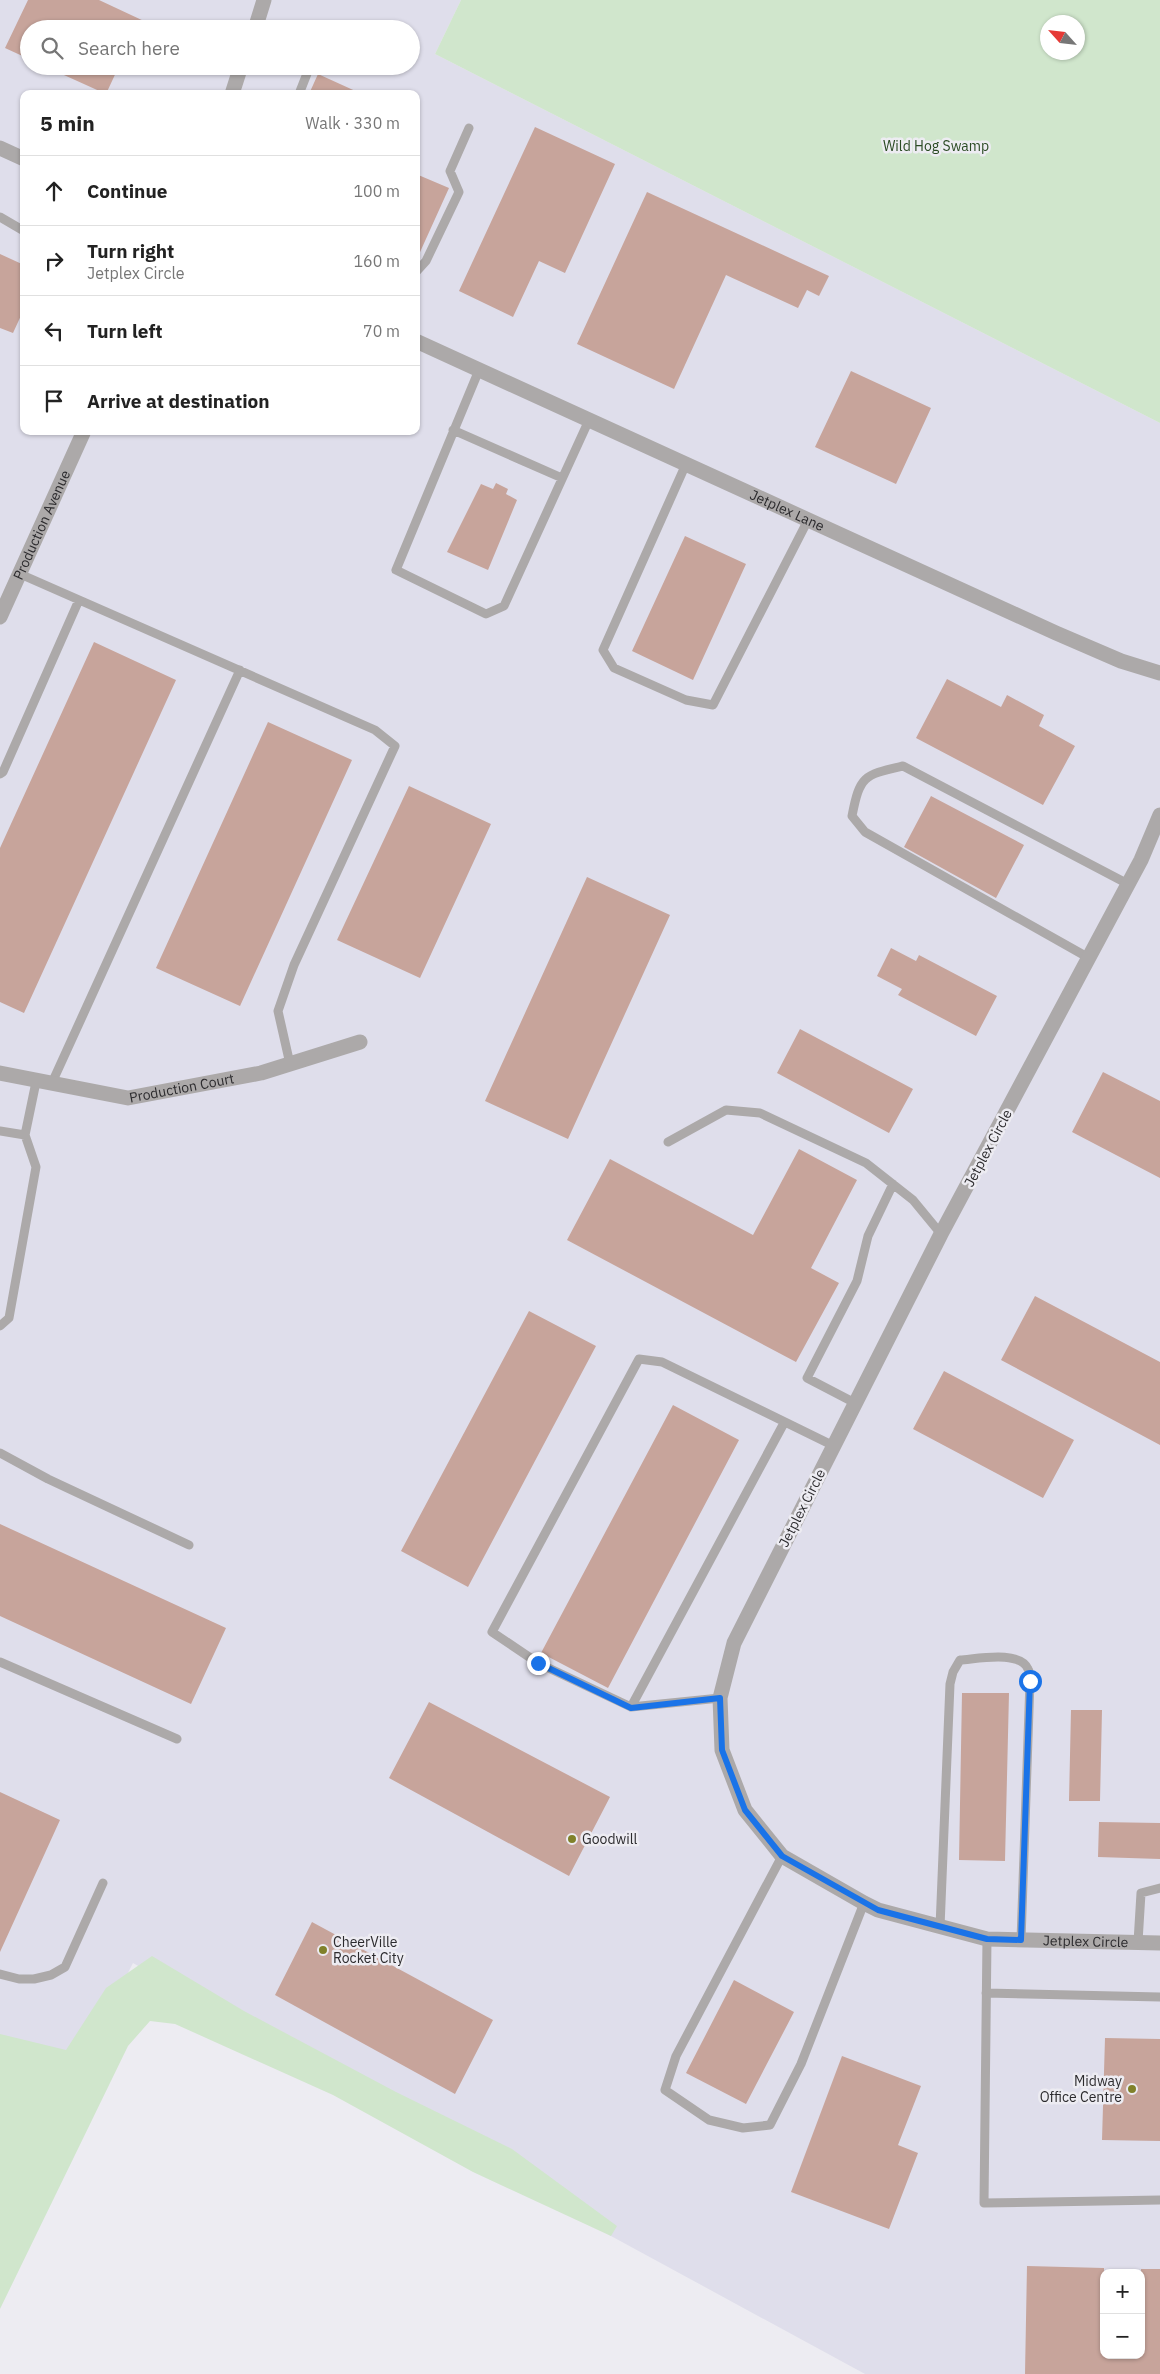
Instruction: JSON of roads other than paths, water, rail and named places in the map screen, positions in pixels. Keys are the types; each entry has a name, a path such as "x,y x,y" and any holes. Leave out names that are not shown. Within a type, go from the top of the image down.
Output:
{"street":[{"path":"257,20 264,0"},
{"path":"233,90 238,75"},
{"path":"0,148 20,157"},
{"name":"Jetplex Lane","path":"420,343 1056,634 1121,661 1160,673"},
{"name":"Production Avenue","path":"0,617 82,435"},
{"name":"Jetplex Circle","path":"1160,815 1142,860 941,1234 734,1643 720,1698 722,1750 745,1810 782,1856 864,1903 878,1910 987,1939 1160,1942"},
{"name":"Production Court","path":"0,1073 36,1082 128,1098 261,1073 360,1042"}],"lane":[{"path":"301,90 306,75"},
{"path":"420,268 426,261 459,192 450,171 469,128"},
{"path":"0,217 20,229"},
{"path":"479,370 396,570 486,614 504,606 589,420"},
{"path":"453,430 562,478"},
{"path":"686,464 602,650 614,668 686,700 713,706 808,520"},
{"path":"20,574 375,730 395,746 294,965 278,1010 290,1064"},
{"path":"0,774 3,772 79,600"},
{"path":"51,1084 240,670"},
{"path":"1089,958 865,832 852,816 857,790 871,774 903,766 1128,884"},
{"path":"0,1326 9,1318 36,1166 24,1136 36,1082"},
{"path":"668,1142 726,1110 760,1114 866,1163 914,1200 941,1234"},
{"path":"0,1131 24,1136"},
{"path":"855,1404 807,1378 856,1281 868,1236 893,1184"},
{"path":"720,1698 631,1708 538,1663 492,1632 639,1359 662,1362 834,1446"},
{"path":"631,1708 784,1423"},
{"path":"0,1453 189,1545"},
{"path":"940,1926 950,1684 953,1672 960,1660 1004,1656 1020,1661 1028,1668 1030,1681 1021,1940"},
{"path":"0,1662 177,1739"},
{"path":"782,1856 676,2056 665,2090 709,2120 743,2128 770,2126 801,2064 864,1903"},
{"path":"0,1974 34,1979 51,1975 64,1967 103,1883"},
{"path":"1138,1942 1141,1893 1160,1888"},
{"path":"987,1939 984,2203 1160,2200"},
{"path":"986,1993 1160,1997"}],"place":[{"name":"Goodwill","path":"572,1839"},
{"name":"CheerVille Rocket City","path":"323,1950"},
{"name":"Midway Office Centre","path":"1132,2089"}],"park label":[{"name":"Wild Hog Swamp","path":"936,146"}]}
